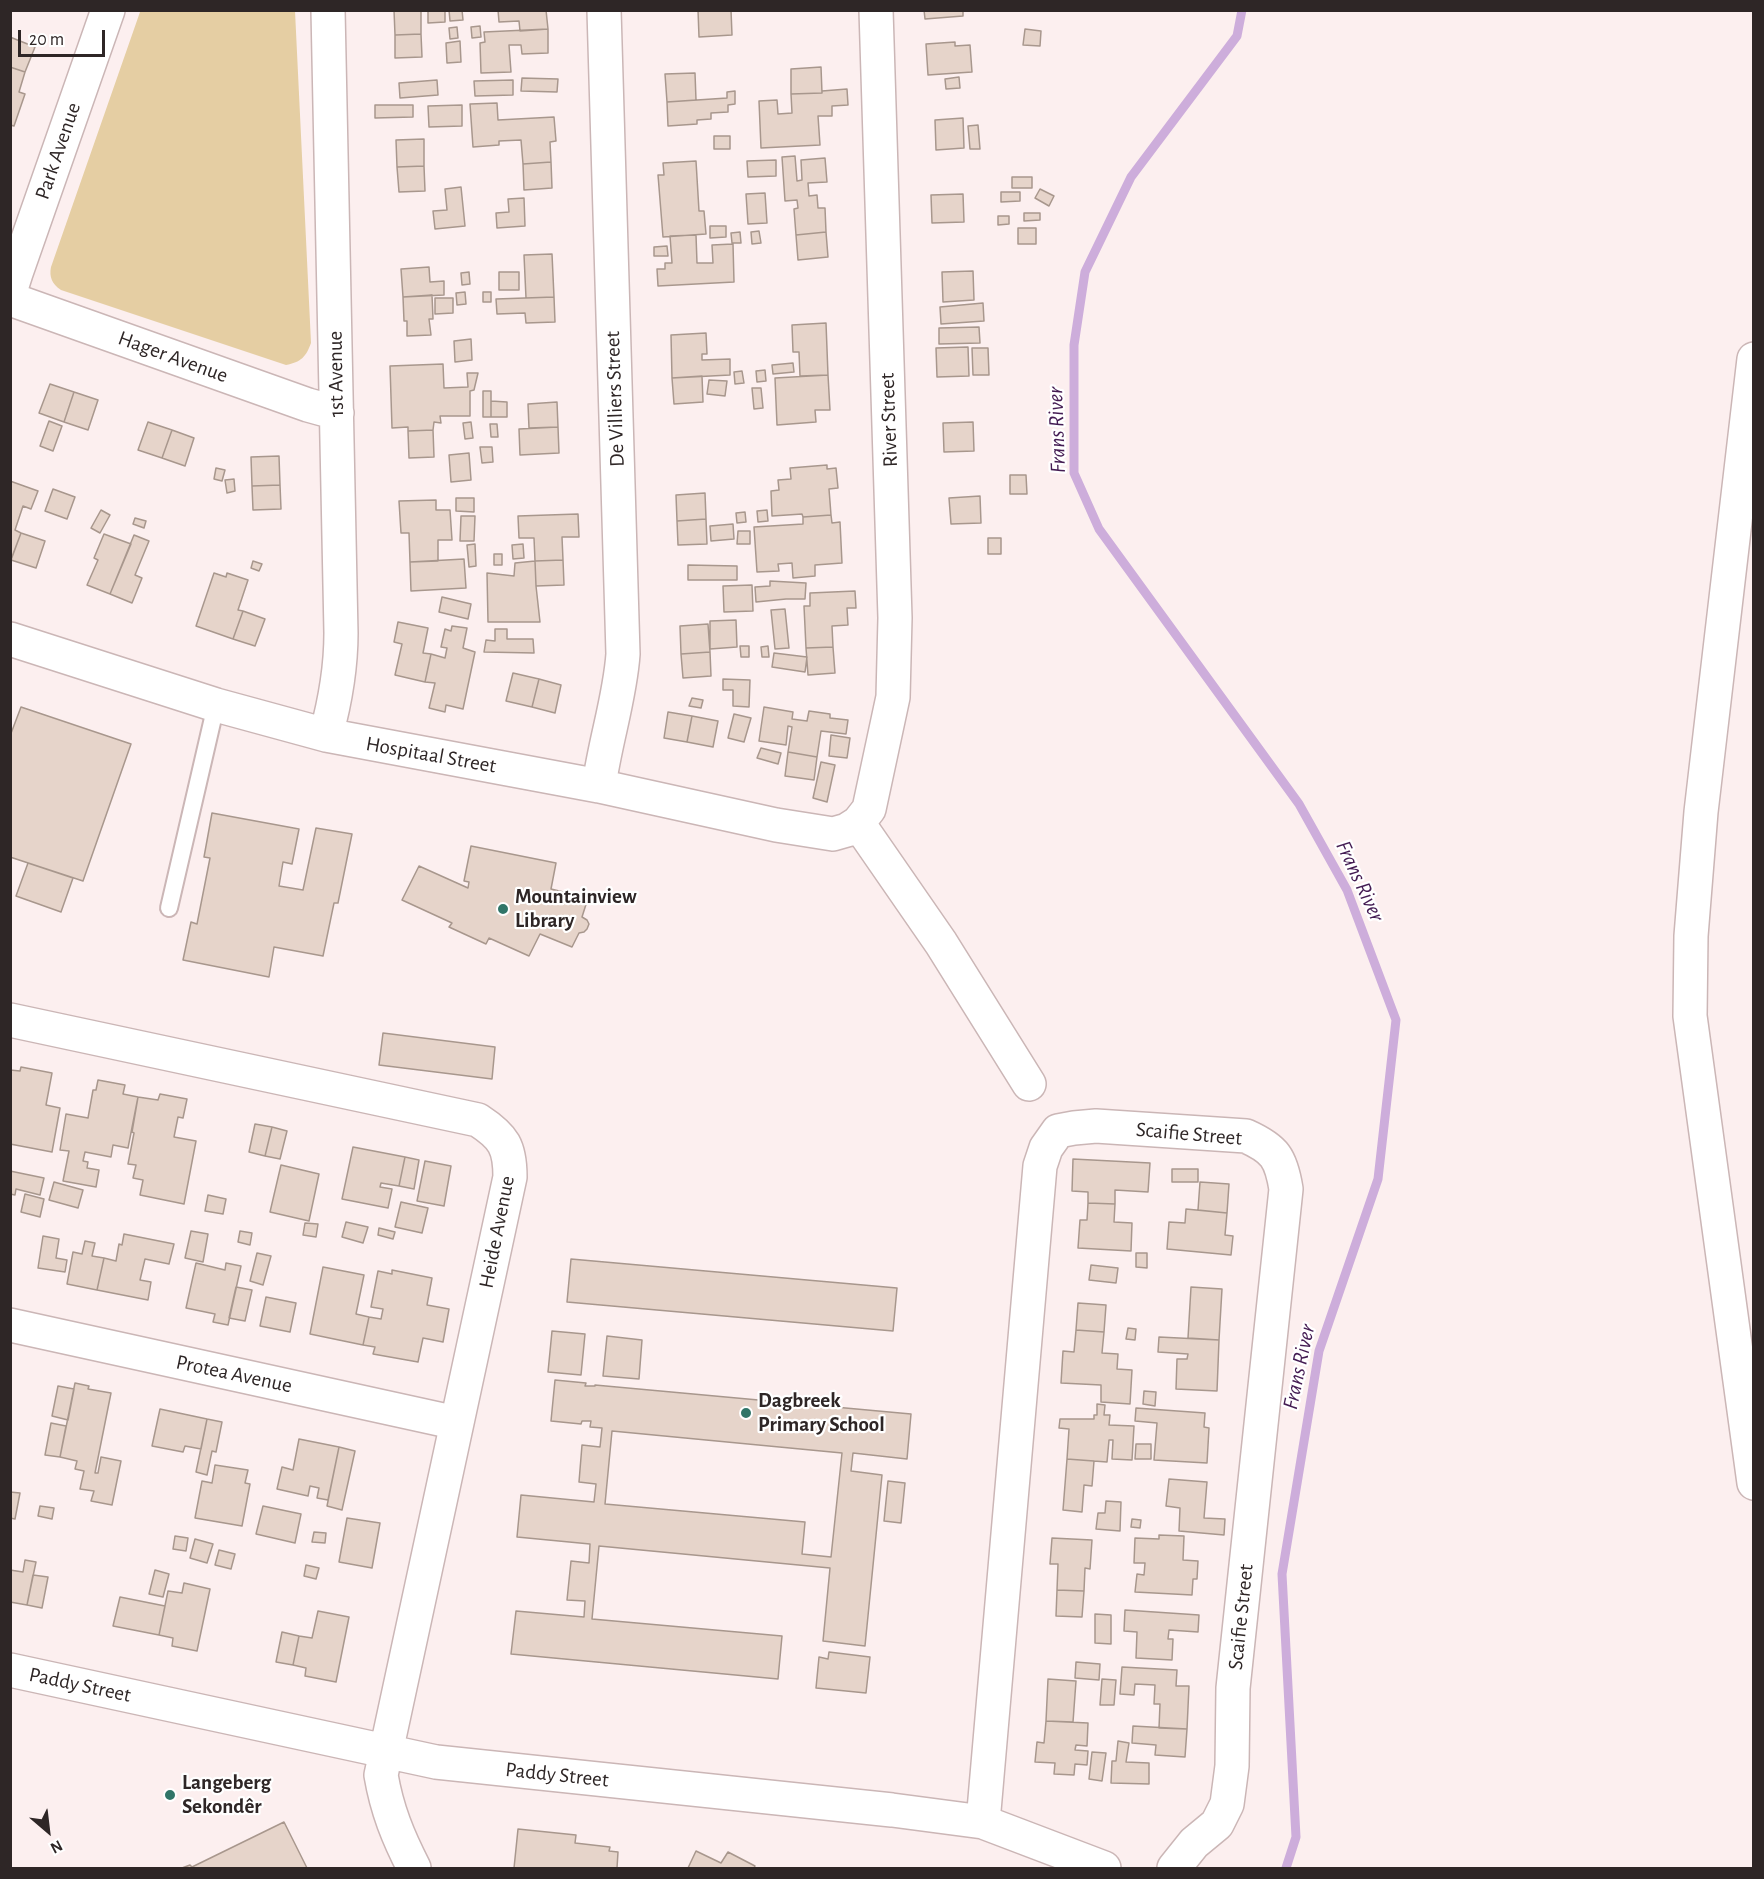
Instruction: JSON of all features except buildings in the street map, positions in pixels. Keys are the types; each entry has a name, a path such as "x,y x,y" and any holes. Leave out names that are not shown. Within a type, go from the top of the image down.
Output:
{"street":[{"name":"Park Avenue","path":"10,292 108,10"},
{"name":"1st Avenue","path":"326,735 333,711 341,652 328,10"},
{"name":"De Villiers Street","path":"599,786 623,654 604,10"},
{"name":"River Street","path":"858,823 869,809 893,697 895,618 876,10"},
{"name":"Hager Avenue","path":"10,299 308,405 337,413"},
{"path":"1754,359 1701,812 1691,936 1690,1016 1754,1484"},
{"name":"Hospitaal Street","path":"10,639 216,705 326,735 599,786 776,825 833,834 847,830 858,823"},
{"path":"858,823 941,943 1029,1083"},
{"name":"Heide Avenue","path":"10,1020 478,1120 494,1131 505,1143 510,1159 510,1177 381,1774 387,1805 398,1836 414,1869"},
{"name":"Scaifie Street","path":"983,1822 1040,1166 1046,1148 1058,1131 1096,1126 1246,1136 1262,1143 1274,1153 1283,1167 1286,1189 1233,1688 1232,1766 1227,1804 1217,1824 1194,1843 1174,1869"},
{"name":"Protea Avenue","path":"10,1325 457,1423"},
{"name":"Paddy Street","path":"10,1670 436,1762 892,1810 983,1822 1104,1869"}],"lane":[{"path":"169,908 216,705"}],"shaded area":[{"path":"234,10 295,11 311,343 302,358 286,365 61,290 53,283 50,274 140,12 228,12"}],"waterway":[{"name":"Frans River","path":"1242,10 1237,36 1131,177 1085,272 1074,345 1074,473 1099,529 1299,804 1347,890 1396,1020 1378,1179 1319,1351 1282,1574 1296,1837 1286,1868"}],"place":[{"name":"Mountainview Library","path":"503,909"},
{"name":"Dagbreek Primary School","path":"746,1413"},
{"name":"Langeberg Sekondêr","path":"170,1795"}]}
